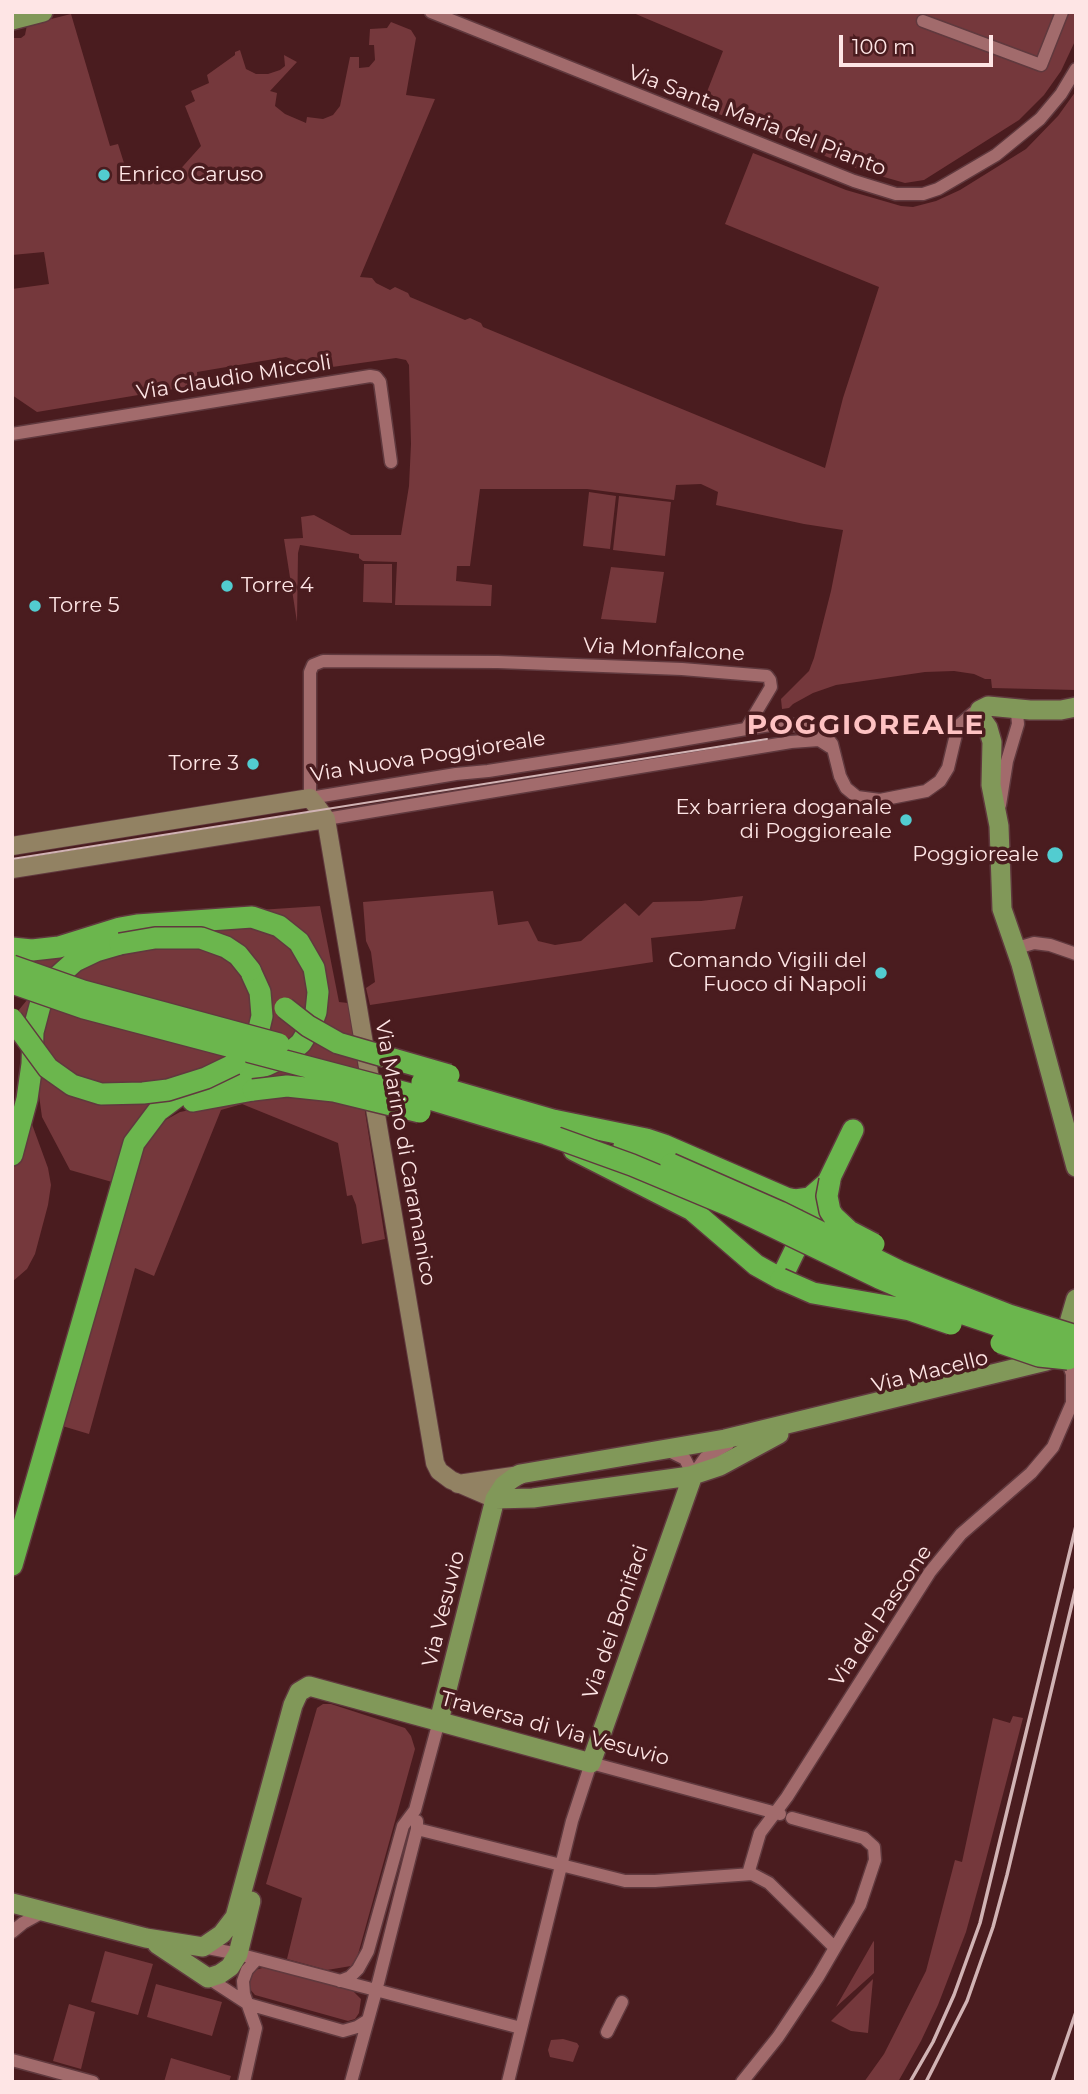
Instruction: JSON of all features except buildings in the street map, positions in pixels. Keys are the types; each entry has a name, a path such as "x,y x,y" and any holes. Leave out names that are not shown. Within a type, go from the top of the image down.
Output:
{"highway":[{"path":"12,948 32,950 59,947 137,925 252,917 270,922 299,942 317,979 318,992 316,1012 310,1028 300,1043 286,1056 183,1093 167,1103 139,1133 130,1154 12,1566"},
{"path":"12,1155 27,1099 33,1032 42,998 55,979 84,956 120,944 155,938 201,938 226,947 238,955 285,1008 326,1037 352,1049 490,1087 610,1170 692,1210 756,1265 781,1279 813,1293 896,1307 926,1315 1039,1356 1073,1346"},
{"path":"12,966 129,1004 475,1096 549,1127"},
{"path":"12,1019 41,1060 72,1085 101,1094 168,1090 223,1072 249,1049 258,1033 262,1016 260,992 250,970"},
{"path":"12,983 84,1008 433,1100 633,1149 735,1192 940,1288 1009,1315 1073,1346"},
{"path":"146,1125 169,1107 287,1086 334,1091 451,1119 646,1139 796,1200 810,1198 830,1180"},
{"path":"781,1279 853,1130"},
{"path":"830,1180 827,1196 830,1212 849,1231 918,1264 1018,1303 1073,1346"}],"main road":[{"path":"12,20 43,12"},
{"path":"1076,707 1030,710 988,706 979,712 978,717 992,742 991,785 999,826 1002,909 1017,948 1076,1167"},
{"path":"310,799 326,819"},
{"name":"Via Nuova Poggioreale","path":"12,846 310,799"},
{"name":"Via Nuova Poggioreale","path":"12,869 326,819"},
{"name":"Via Marino di Caramanico","path":"326,819 435,1463 439,1471 458,1484"},
{"path":"1073,1346 1076,1299"},
{"name":"Via Macello","path":"783,1428 1073,1346"},
{"path":"458,1484 783,1428"},
{"path":"458,1484 495,1499 533,1498 693,1475 720,1466 783,1428"},
{"path":"495,1499 504,1485 527,1473"},
{"name":"Via dei Bonifaci","path":"591,1763 693,1475"},
{"name":"Via Vesuvio","path":"439,1721 495,1499"},
{"path":"12,1903 146,1938 203,1947 222,1934 235,1917 296,1698 303,1688 309,1686 324,1689"},
{"path":"146,1938 208,1978 254,1958 245,1924 305,1708 314,1694 324,1689"},
{"name":"Traversa di Via Vesuvio","path":"324,1689 591,1763"}],"street":[{"name":"Via Santa Maria del Pianto","path":"431,12 853,181 896,194 923,194 938,189 996,155 1040,119 1061,94 1076,69"},
{"path":"923,21 1041,65 1062,12"},
{"name":"Via Claudio Miccoli","path":"12,433 370,376 376,377 380,382 391,463"},
{"name":"Via Monfalcone","path":"310,799 310,672 317,662 498,662 682,669 766,676 771,687 746,729"},
{"path":"999,826 1003,780 1018,724 1017,713"},
{"name":"Via Nuova Poggioreale","path":"310,799 459,773 488,771 794,723 822,732 831,742 846,788 858,796 880,800 926,791 934,786 944,775 956,731 962,721 978,717"},
{"path":"779,724 787,727 791,734 787,741 782,743"},
{"name":"Via Nuova Poggioreale","path":"326,819 782,743 821,740 829,745 835,756"},
{"path":"1017,948 1034,943 1076,954"},
{"name":"Via del Pascone","path":"748,1874 757,1838 783,1815 930,1572 961,1534 1031,1473 1053,1447 1072,1403 1073,1346"},
{"path":"666,1450 685,1460 693,1475 705,1458 744,1435"},
{"path":"663,1480 675,1464 666,1450"},
{"path":"527,1473 524,1490 533,1498"},
{"name":"Via Vesuvio","path":"351,2082 417,1829 415,1810 439,1721"},
{"name":"Traversa di Via Vesuvio","path":"591,1763 864,1838 872,1843 876,1851 874,1864 860,1905 835,1948"},
{"name":"Via dei Bonifaci","path":"508,2082 576,1806 591,1763"},
{"name":"Via Vesuvio","path":"340,1981 350,1977 358,1969 368,1951 403,1826 415,1810"},
{"path":"417,1829 604,1877 643,1882 748,1874 769,1883 835,1948 798,2010 742,2082"},
{"path":"12,1932 43,1912"},
{"path":"244,2082 256,2028 243,1981 254,1958 245,1924"},
{"path":"203,1947 521,2028"},
{"path":"208,1978 248,2004 343,2031 349,2036 358,2054"},
{"path":"607,2032 622,2002"},
{"path":"343,2031 368,2020"},
{"path":"12,2060 93,2082"}],"shaded area":[{"path":"631,12 1076,12 1076,39 1061,71 1044,95 1019,120 924,180 905,183 863,171 701,107 723,51"},
{"path":"71,14 110,146 118,144 124,163 168,183 201,146 185,106 195,101 191,91 209,83 207,75 235,55 235,52 240,50 246,69 256,74 280,70 285,66 284,55 297,62 270,91 277,93 275,106 285,114 306,123 307,117 323,119 333,115 340,106 350,57 359,57 359,68 369,67 375,60 374,45 369,45 370,29 387,28 391,22 411,30 416,38 406,95 435,99 360,277 372,278 390,290 395,287 408,293 410,297 465,320 470,318 481,323 483,327 825,468 843,398 879,287 725,224 753,153 846,190 913,207 936,201 960,190 1026,149 1058,116 1076,91 1076,690 992,688 991,679 974,674 954,671 925,672 836,685 782,709 781,699 809,671 814,658 843,530 716,505 718,492 701,484 676,485 674,500 587,489 480,489 470,566 457,566 456,581 492,585 491,606 395,605 397,562 363,561 359,554 300,545 297,622 284,539 303,538 301,517 314,515 351,535 401,535 409,486 411,444 409,365 406,360 396,358 318,369 286,357 197,372 198,385 37,412 12,395 12,289 49,284 44,252 12,255 12,38 25,35 27,25"},
{"path":"589,492 616,496 610,549 583,546"},
{"path":"619,496 671,502 665,556 613,550"},
{"path":"364,564 392,564 392,603 363,602"},
{"path":"611,567 664,572 656,623 601,619"},
{"path":"493,891 498,925 528,921 538,941 555,945 581,941 625,903 639,916 653,902 701,901 743,896 735,929 651,938 653,962 370,1005 366,988 375,982 371,952 366,941 363,902"},
{"path":"320,906 339,1002 348,1003 385,1239 362,1244 356,1205 352,1195 347,1196 338,1143 242,1104 221,1110 154,1276 135,1268 89,1434 59,1425 138,1148 160,1123 180,1112 271,1094 269,1082 188,1099 273,1070 295,1058 310,1043 322,1018 323,984 317,960 307,942 292,926 271,917 243,911"},
{"path":"243,911 244,922 274,929 293,944 305,961 310,974 313,998 303,1032 282,1051 255,1065 169,1094 155,1103 139,1119 127,1137 112,1182 70,1170 42,1117 36,1074 37,1032 44,1006 66,975 86,961 128,949 126,937 69,957 48,974 26,1021 18,1011 27,1000 20,945"},
{"path":"29,1116 48,1168 51,1185 35,1254 27,1269 12,1282 12,1174"},
{"path":"323,1704 331,1704 405,1728 415,1749 357,1958 351,1966 327,1970 287,1959 302,1898 266,1884 317,1708"},
{"path":"1013,1716 1023,1718 966,1932 938,2005 898,2082 864,2082 884,2054 926,1971 955,1860 962,1862 993,1718 1010,1723"},
{"path":"873,1942 874,1973 836,2007"},
{"path":"105,1951 153,1964 138,2015 91,2002"},
{"path":"266,1967 352,1990 361,1999 359,2013 355,2019 348,2021 255,1995 249,1988 248,1979 255,1970"},
{"path":"873,1979 868,2033 851,2031 831,2021"},
{"path":"156,1984 222,2002 212,2036 147,2017"},
{"path":"69,2004 95,2012 81,2069 53,2061"},
{"path":"563,2039 579,2046 573,2062 550,2057 548,2050 551,2040"},
{"path":"171,2058 231,2076 229,2082 164,2082"}],"tram line":[{"path":"12,859 767,739"}],"railway":[{"path":"910,2082 933,2042 954,1995 980,1923 1076,1526"},
{"path":"926,2082 967,2001 993,1927 1076,1587"},
{"path":"1052,2082 1076,2012"}],"place":[{"name":"Enrico Caruso","path":"104,175"},
{"name":"Torre 4","path":"227,586"},
{"name":"Torre 5","path":"35,606"},
{"name":"Torre 3","path":"253,764"},
{"name":"Ex barriera doganale di Poggioreale","path":"906,820"},
{"name":"Poggioreale","path":"1055,855"},
{"name":"Comando Vigili del Fuoco di Napoli","path":"881,973"}],"district":[{"name":"POGGIOREALE","path":"866,726"}]}
